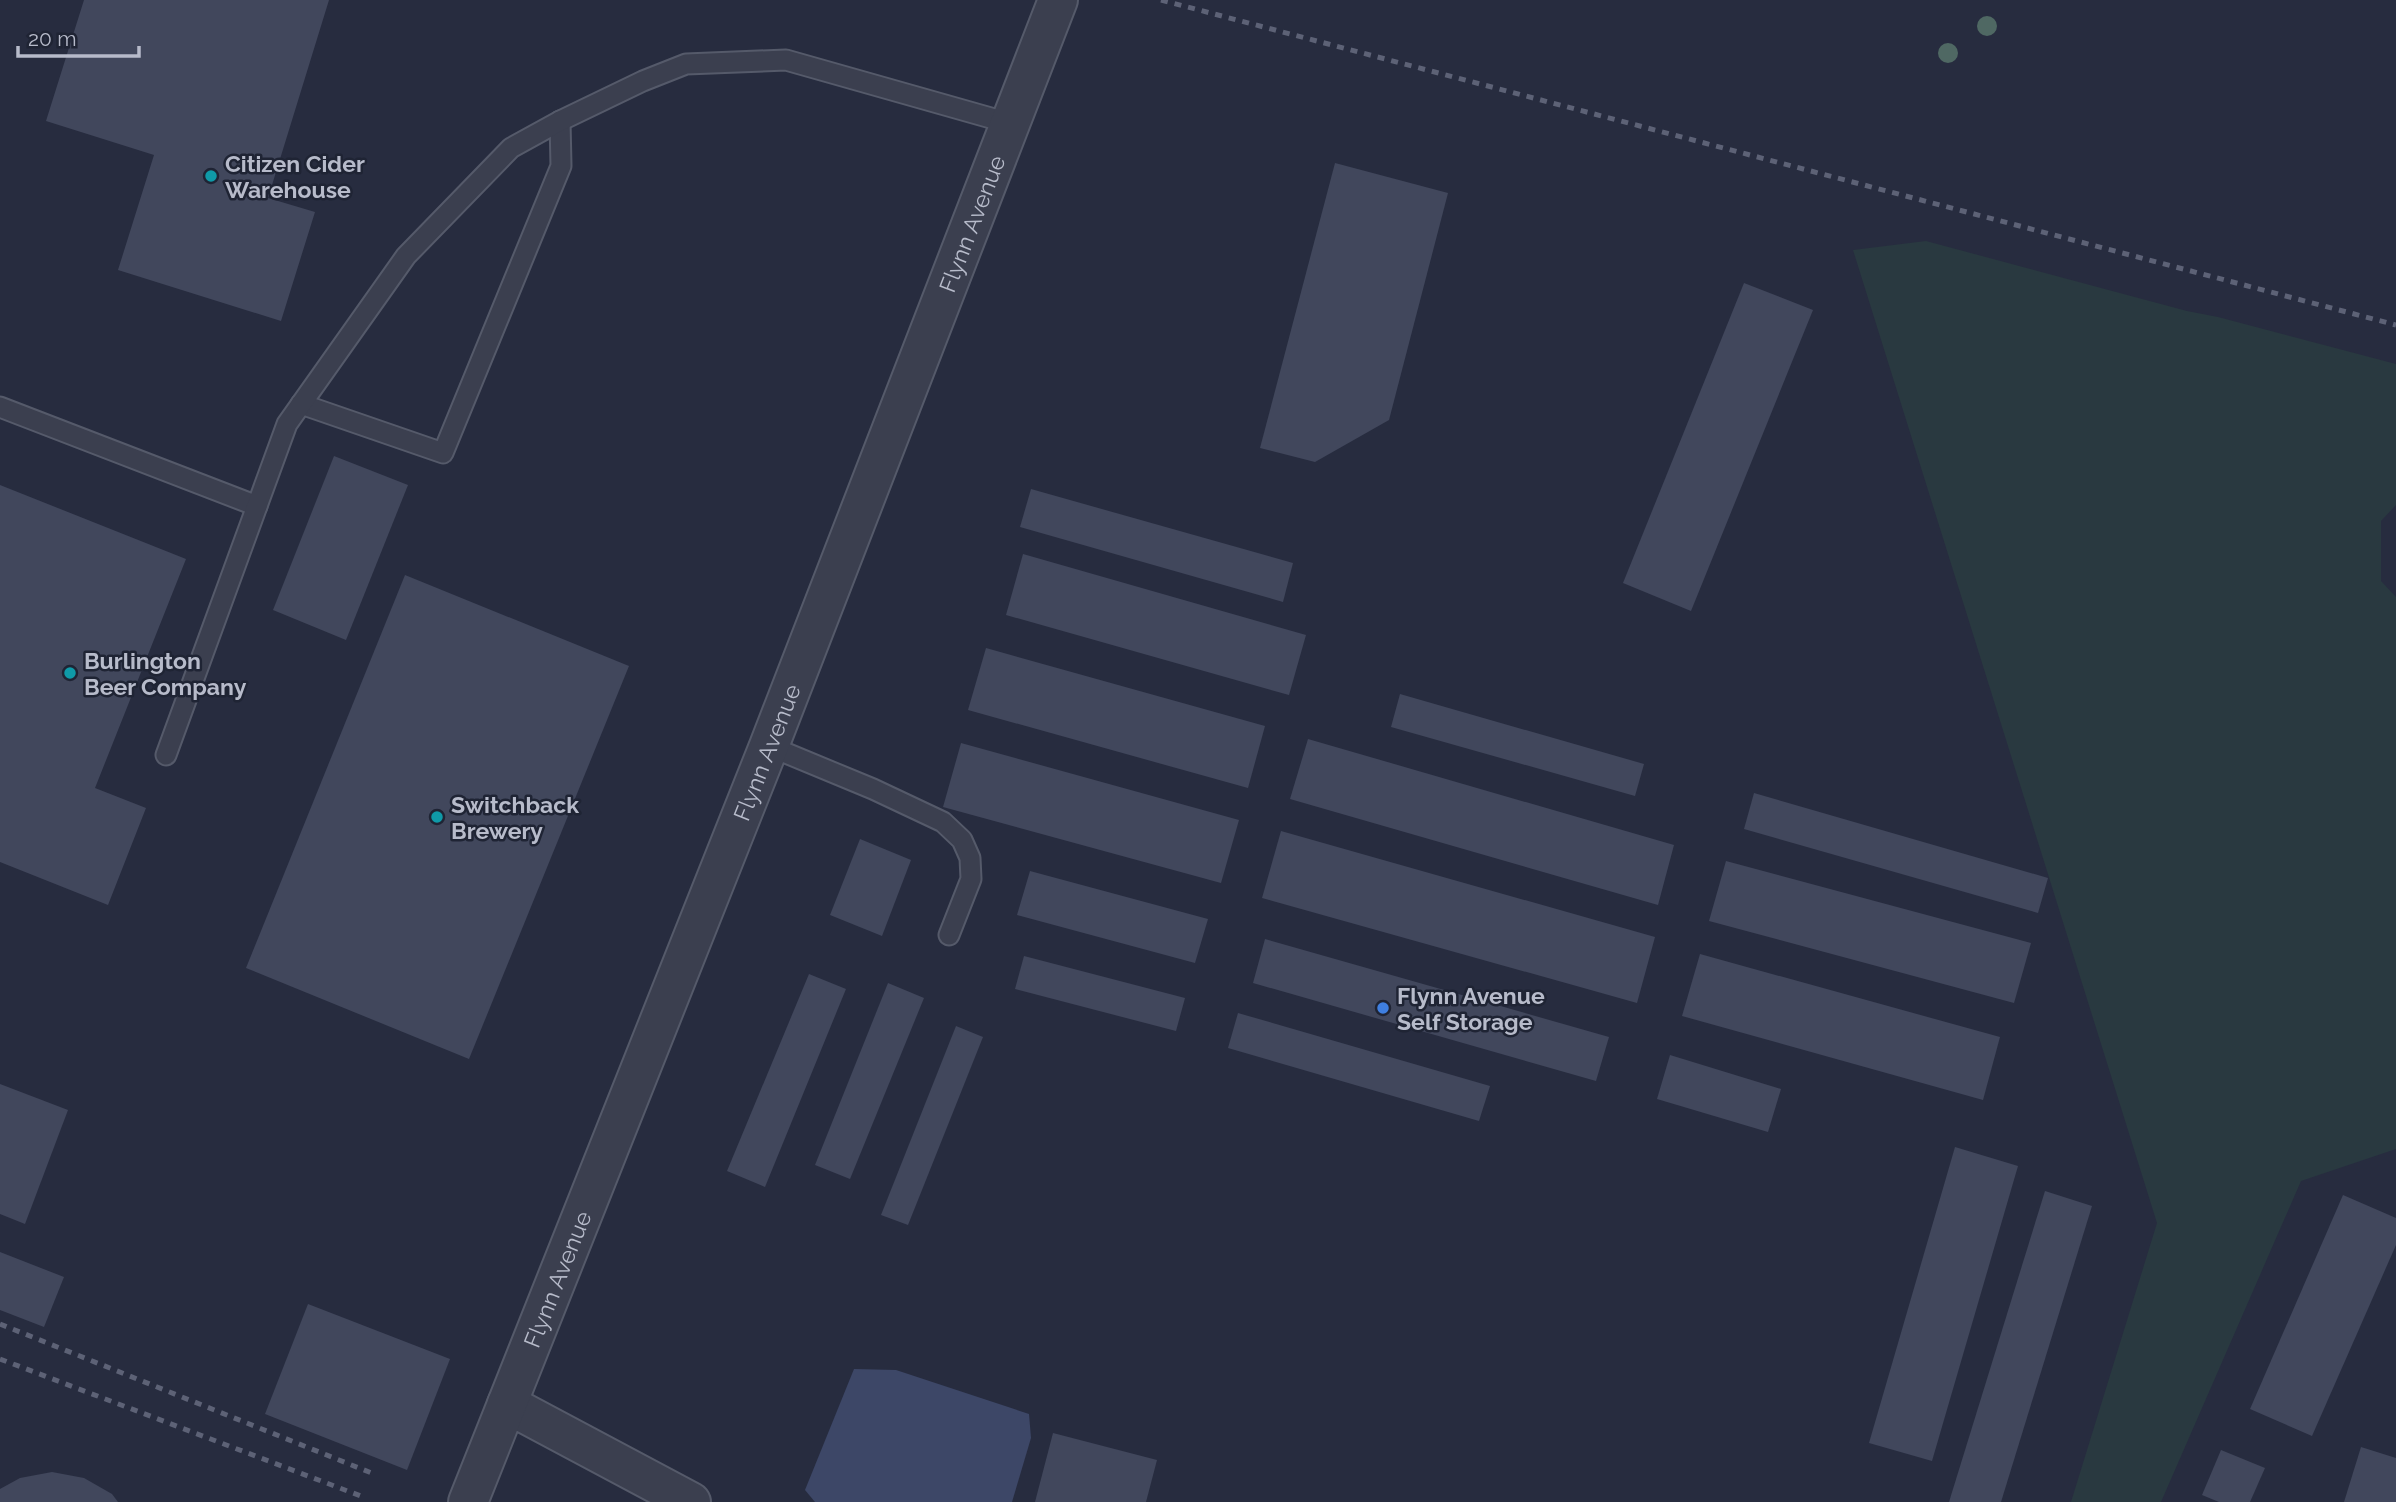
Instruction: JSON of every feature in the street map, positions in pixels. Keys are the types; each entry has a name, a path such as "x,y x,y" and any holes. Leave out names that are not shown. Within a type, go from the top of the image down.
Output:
{"street":[{"name":"Flynn Avenue","path":"468,1502 769,746 1058,0"},
{"path":"507,1404 691,1502"}],"lane":[{"path":"166,755 287,424 406,256 511,148 643,81 687,64 786,60 1012,124"},
{"path":"301,404 443,453 561,166 560,121"},
{"path":"0,407 257,506"},
{"path":"769,746 873,789 943,822 962,840 970,858 971,878 950,935"}],"shaded area":[{"path":"1926,241 2396,364 2396,505 2381,521 2381,581 2396,597 2396,1149 2301,1181 2161,1502 2071,1502 2157,1223 1853,250"}],"water":[{"path":"854,1369 896,1370 1029,1414 1031,1438 1012,1502 815,1502 805,1490"}],"building":[{"name":"Citizen Cider Warehouse","path":"84,0 329,0 268,198 315,212 281,321 118,270 154,155 46,121"},
{"path":"1335,163 1448,193 1389,420 1315,462 1260,448"},
{"path":"1744,283 1813,310 1691,611 1623,583"},
{"path":"334,456 408,485 346,640 273,610"},
{"name":"Burlington Beer Company","path":"0,485 186,559 95,788 146,808 108,905 0,862"},
{"path":"1031,489 1293,563 1283,602 1020,527"},
{"path":"1023,554 1306,635 1289,695 1006,615"},
{"name":"Switchback Brewery","path":"405,575 629,666 469,1059 246,968"},
{"path":"986,648 1265,726 1248,788 968,710"},
{"path":"1400,694 1644,764 1635,796 1391,727"},
{"path":"1308,739 1674,845 1658,905 1290,799"},
{"path":"961,743 1239,820 1221,883 943,807"},
{"path":"1754,793 2048,878 2038,913 1744,829"},
{"path":"1281,831 1655,937 1637,1003 1262,898"},
{"path":"860,839 911,860 882,936 830,915"},
{"path":"1726,861 2031,943 2014,1003 1709,921"},
{"path":"1030,871 1208,919 1195,963 1017,915"},
{"path":"1265,939 1609,1037 1596,1081 1253,983"},
{"path":"1700,954 2000,1037 1983,1100 1682,1016"},
{"path":"1024,956 1185,998 1176,1031 1015,989"},
{"path":"809,974 846,989 765,1187 727,1171"},
{"path":"888,983 924,998 850,1179 815,1165"},
{"path":"1238,1013 1490,1086 1479,1121 1228,1048"},
{"path":"956,1026 983,1037 908,1225 881,1215"},
{"path":"1670,1055 1781,1089 1768,1132 1657,1099"},
{"path":"0,1084 68,1110 25,1224 0,1214"},
{"path":"1955,1147 2018,1166 1932,1461 1869,1443"},
{"path":"2045,1191 2092,1206 2001,1502 1949,1502"},
{"path":"2343,1195 2396,1218 2396,1245 2312,1436 2250,1409"},
{"path":"0,1252 64,1277 44,1327 0,1310"},
{"path":"308,1304 450,1359 407,1470 265,1414"},
{"path":"1053,1433 1157,1460 1146,1502 1035,1502"},
{"path":"2361,1447 2396,1458 2396,1502 2344,1502"},
{"path":"2221,1450 2265,1468 2250,1502 2219,1502 2202,1495"},
{"path":"52,1472 84,1478 112,1494 118,1502 0,1502 0,1489 20,1478"}],"railway":[{"path":"1161,0 2396,325"},
{"path":"0,1324 374,1474"},
{"path":"0,1359 366,1498"}],"place":[{"name":"Citizen Cider Warehouse","path":"211,176"},
{"name":"Burlington Beer Company","path":"70,673"},
{"name":"Switchback Brewery","path":"437,817"},
{"name":"Flynn Avenue Self Storage","path":"1383,1008"}]}
